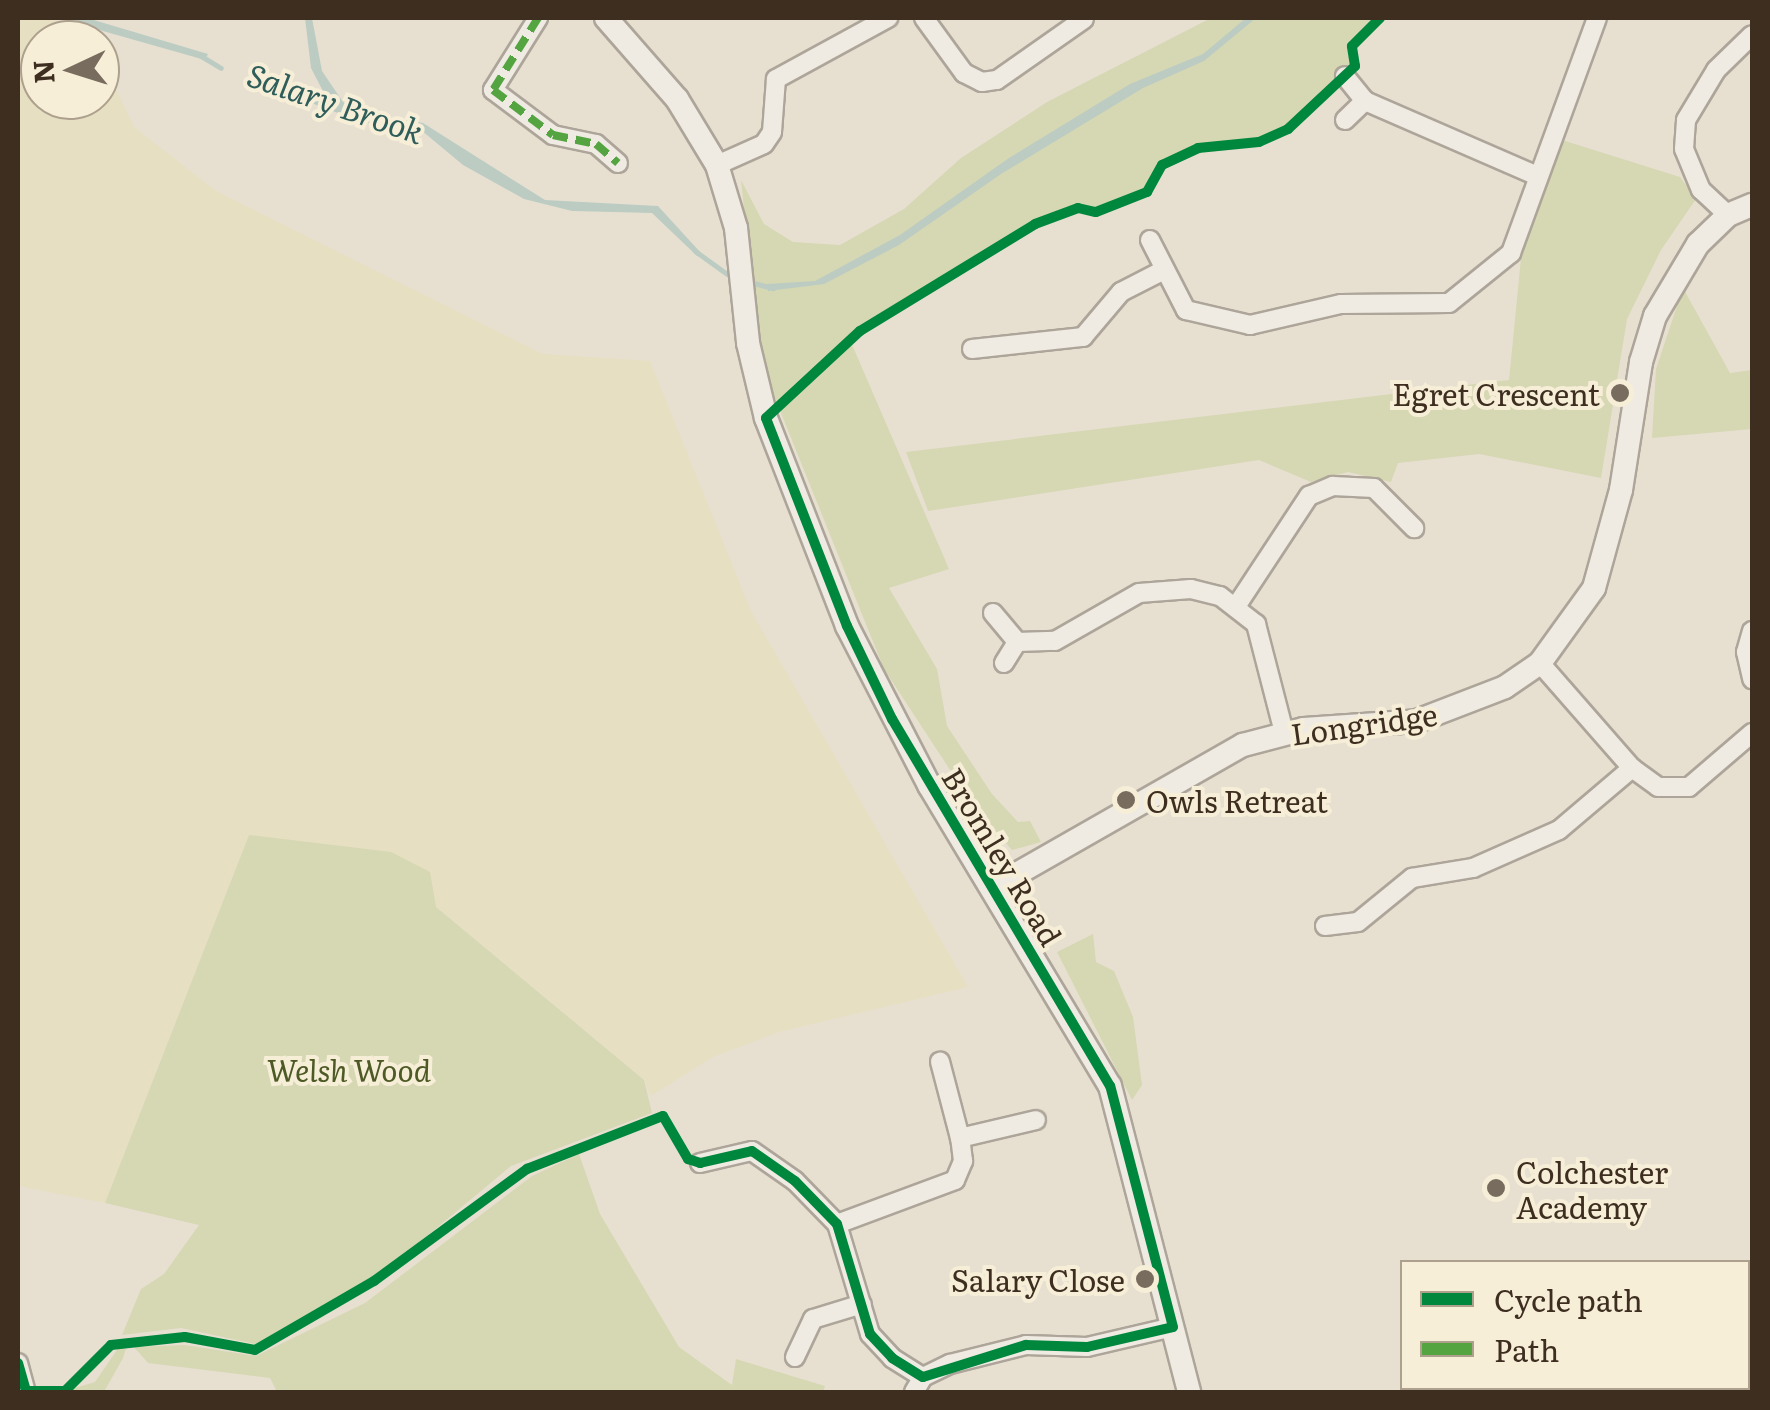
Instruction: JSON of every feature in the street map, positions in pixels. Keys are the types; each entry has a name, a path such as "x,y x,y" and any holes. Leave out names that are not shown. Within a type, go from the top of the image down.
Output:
{"street":[{"path":"538,18 493,90 553,135 596,144 618,162"},
{"name":"Bromley Road","path":"606,18 676,99 717,165 736,228 753,369 794,495 892,719 1110,1086 1189,1392"},
{"path":"717,165 764,144 772,132 776,79 888,18"},
{"path":"924,18 964,73 982,82 996,80 1084,19"},
{"path":"1150,240 1186,310 1250,326 1341,304 1449,303 1510,253 1535,175 1597,18"},
{"path":"1728,215 1701,190 1684,148 1686,120 1716,70 1752,35"},
{"path":"1345,76 1365,101 1535,175"},
{"path":"1345,120 1365,101"},
{"name":"Longridge","path":"992,888 1217,756 1284,732 1417,720 1489,694 1540,663 1594,588 1621,490 1640,362 1655,316 1698,244 1728,215 1752,205"},
{"path":"972,349 1083,338 1122,292 1164,270"},
{"path":"1237,605 1309,496 1333,486 1374,488 1414,528"},
{"path":"1017,642 1055,641 1138,592 1191,589 1237,605 1256,624 1268,655 1284,732"},
{"path":"993,613 1017,642"},
{"path":"1752,631 1746,652 1752,679"},
{"path":"1004,663 1017,642"},
{"path":"1540,663 1632,768 1658,787 1689,787 1752,734"},
{"path":"1326,926 1358,922 1412,878 1474,868 1559,830 1632,768"},
{"path":"837,1224 955,1180 963,1161 940,1062"},
{"path":"960,1138 1036,1120"},
{"path":"700,1164 752,1152 795,1180 837,1224 870,1334 918,1384 1026,1345 1087,1347 1173,1327"},
{"path":"796,1357 814,1319 862,1304"},
{"path":"18,1363 26,1392"}],"shaded area":[{"path":"18,18 52,18 55,20 20,20 20,120 120,120 120,98 134,127 216,191 543,354 650,361 751,611 968,987 779,1032 713,1057 651,1096 644,1080 436,907 249,835 105,1203 18,1186"}],"green space":[{"path":"1211,18 1381,18 1352,46 1352,69 1288,129 1259,142 1198,148 1162,166 1147,192 1096,212 1057,213 850,340 949,569 889,588 937,669 947,726 992,794 1018,822 1030,821 1041,842 1012,850 975,808 884,669 779,408 766,418 741,180 764,224 793,242 840,245 904,209 961,158 1047,102"},
{"path":"1562,140 1680,177 1696,199 1661,250 1627,319 1601,478 1479,454 1398,463 1391,482 1348,472 1311,482 1259,460 928,511 906,452 1509,380 1521,258"},
{"path":"1683,288 1730,373 1752,370 1752,429 1652,438 1656,369"},
{"name":"Welsh Wood","path":"249,835 391,852 430,872 436,907 644,1080 652,1113 511,1166 360,1292 255,1344 181,1328 122,1335 141,1289 164,1274 199,1225 105,1203"},
{"path":"1093,934 1096,962 1114,971 1133,1017 1142,1085 1132,1100 1057,952"},
{"path":"579,1154 600,1214 679,1347 732,1385 736,1359 825,1386 823,1392 277,1392 270,1378 148,1363 134,1347 185,1345 256,1356 365,1303 532,1176"},
{"path":"119,1347 126,1349 104,1392 61,1392 95,1382"},
{"path":"1596,1390 1723,1392 1597,1392"}],"water":[{"path":"305,18 312,18 322,71 343,102 370,114 423,123 545,200 658,206 701,253 697,256 652,213 572,211 524,199 463,165 421,130 362,122 290,95 280,82 326,97 311,68"},
{"path":"1246,18 1256,18 1204,61 1143,88 1001,174 899,245 824,284 768,291 767,284 815,281 900,235 1009,158 1130,84 1203,54"},
{"path":"120,28 208,54 205,60 120,36"}],"waterway":[{"name":"Salary Brook","path":"201,56 221,68"},
{"name":"Salary Brook","path":"695,251 734,279"},
{"name":"Salary Brook","path":"750,282 773,288"}],"marked path":[{"path":"538,18 493,90 553,135 596,144 618,163"}],"cycle path":[{"path":"18,1363 26,1391 65,1391 111,1345 185,1337 255,1350 374,1281 527,1169 663,1116 688,1159 700,1163 752,1151 795,1181 837,1224 870,1334 892,1358 923,1377 1026,1345 1087,1347 1173,1327 1110,1086 892,719 847,626 766,418 860,331 1035,224 1078,208 1096,212 1147,192 1162,165 1198,148 1259,142 1288,129 1355,66 1352,46 1380,18"}],"place":[{"name":"Egret Crescent","path":"1620,393"},
{"name":"Owls Retreat","path":"1126,800"},
{"name":"Colchester Academy","path":"1496,1188"},
{"name":"Salary Close","path":"1145,1279"}]}
